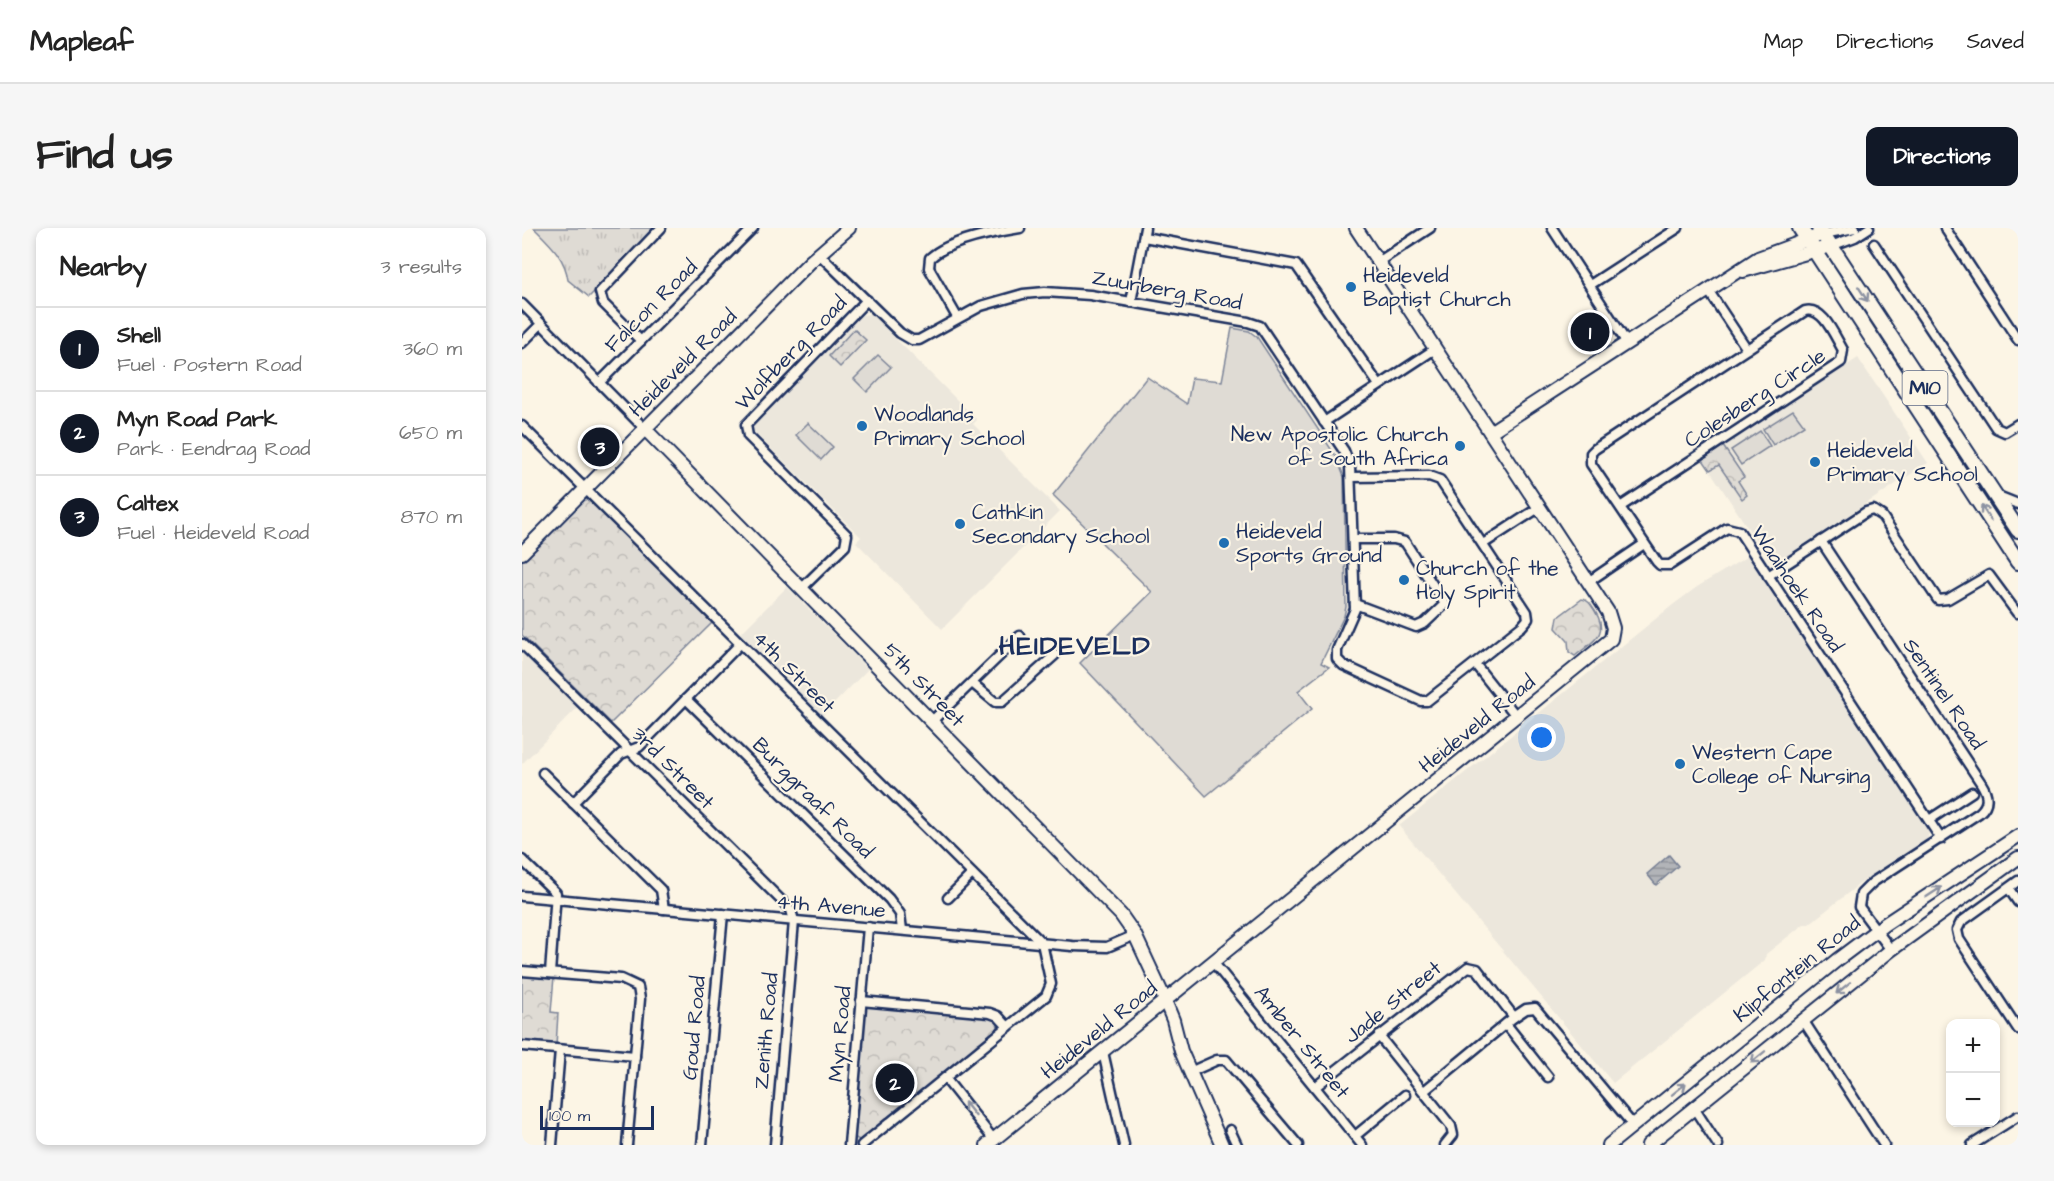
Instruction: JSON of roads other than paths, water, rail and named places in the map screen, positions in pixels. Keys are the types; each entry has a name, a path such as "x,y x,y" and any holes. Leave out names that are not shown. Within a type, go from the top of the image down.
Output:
{"main road":[{"name":"M10","path":"1804,233 2018,562"},
{"name":"M10","path":"1824,236 2018,530"}],"street":[{"path":"641,341 603,303 600,292 662,228"},
{"name":"Falcon Road","path":"599,383 753,228"},
{"name":"Heideveld Road","path":"522,554 819,254 849,228"},
{"path":"957,317 929,268 930,258 938,252 973,238 1020,228"},
{"name":"Heideveld Road","path":"991,1142 1611,639 1611,620 1588,582 1356,228"},
{"path":"1378,262 1430,228"},
{"path":"1552,228 1627,343"},
{"path":"1590,285 1678,228"},
{"path":"1733,273 1815,250 1824,236 1855,228"},
{"path":"1490,432 1762,255 1804,233 1855,237 1869,228"},
{"path":"1945,228 2018,340"},
{"path":"1131,302 1144,233 1296,265 1302,270 1379,386"},
{"path":"1874,244 1996,428 2005,432 2018,424"},
{"name":"Zuurberg Road","path":"819,254 900,333 912,340 924,337 957,317 994,301 1045,292 1066,292 1131,302 1260,326 1344,451 1351,477 1355,604 1336,650 1337,659 1343,665 1424,702 1435,697 1475,664"},
{"path":"1708,290 1747,350"},
{"name":"Wolfberg Road","path":"802,588 845,546 847,535 748,436 746,425 867,300"},
{"name":"5th Street","path":"522,304 1113,906 1135,934 1165,1001 1190,1072 1222,1145"},
{"name":"Colesberg Circle","path":"1590,456 1595,449 1805,311 1812,310 1821,315 1844,354 1839,364 1620,507"},
{"path":"522,343 541,324"},
{"path":"1324,422 1435,349"},
{"name":"4th Street","path":"522,426 1042,943"},
{"name":"Waaihoek Road","path":"1590,456 1591,464 1657,562 1666,566 1726,528 1739,531 1941,838"},
{"path":"1351,477 1435,478 1443,484 1528,617 1522,626 1475,664 1517,717"},
{"path":"1995,494 2018,504"},
{"path":"1483,544 1540,507"},
{"path":"1768,576 1866,512 1877,511 1938,600 1948,599 1989,574 2017,613"},
{"path":"1353,539 1394,539 1406,542 1444,598 1445,606 1425,623 1416,627 1355,604"},
{"name":"Sentinel Road","path":"1821,541 1985,789 1987,803 1982,811 1873,882 1861,894 1859,907 1891,950"},
{"path":"1588,582 1644,544"},
{"path":"932,721 1020,636"},
{"name":"3rd Street","path":"522,644 788,906 794,921"},
{"path":"573,803 621,754 639,747 740,644"},
{"path":"972,682 995,702 1002,702 1055,655"},
{"name":"Burggraaf Road","path":"686,699 889,899 900,914 902,930"},
{"path":"543,773 661,890 664,909"},
{"path":"1929,820 1972,792"},
{"name":"Klipfontein Road","path":"1609,1145 1837,960 2018,836"},
{"name":"Klipfontein Road","path":"1648,1145 1891,950 2018,858"},
{"path":"522,860 556,893 550,973"},
{"path":"948,898 972,874"},
{"path":"2018,881 1965,919 1957,930 1959,939 2018,1029"},
{"path":"2009,889 2018,902"},
{"name":"4th Avenue","path":"522,896 1042,943 1107,947 1135,934"},
{"name":"Goud Road","path":"702,1145 723,914"},
{"name":"Zenith Road","path":"775,1145 794,921"},
{"name":"Myn Road","path":"849,1145 868,927"},
{"path":"862,1145 1008,1028 1050,991 1051,984 1042,943"},
{"name":"Amber Street","path":"1213,962 1362,1145"},
{"name":"Jade Street","path":"1315,1087 1468,967 1477,969 1514,1017"},
{"path":"522,970 621,979 638,987 640,999 627,1145"},
{"path":"861,1001 990,1012 1008,1028"},
{"path":"1424,1091 1514,1017 1530,1007 1539,1011 1633,1125"},
{"path":"1803,1020 1884,1145"},
{"path":"1506,1024 1548,1077"},
{"path":"1379,1036 1453,1131 1451,1139 1445,1145"},
{"path":"522,1046 635,1056"},
{"path":"552,1145 560,1050"},
{"path":"1103,1052 1124,1142 1115,1145"},
{"path":"1190,1072 1217,1060 1227,1060 1298,1145"},
{"path":"945,1078 991,1142"},
{"path":"1355,1136 1405,1095"},
{"path":"1694,1108 1718,1145"},
{"path":"1978,1143 2018,1116"},
{"path":"1230,1130 1237,1145"}],"place":[{"name":"Heideveld Baptist Church","path":"1351,287"},
{"name":"Shell","path":"1590,332"},
{"name":"Woodlands Primary School","path":"862,426"},
{"name":"New Apostolic Church of South Africa","path":"1460,446"},
{"name":"Caltex","path":"600,447"},
{"name":"Heideveld Primary School","path":"1815,462"},
{"name":"Cathkin Secondary School","path":"960,524"},
{"name":"Heideveld Sports Ground","path":"1224,543"},
{"name":"Church of the Holy Spirit","path":"1404,580"},
{"name":"Western Cape College of Nursing","path":"1680,764"},
{"name":"Myn Road Park","path":"895,1083"}],"district":[{"name":"HEIDEVELD","path":"1075,646"}]}
